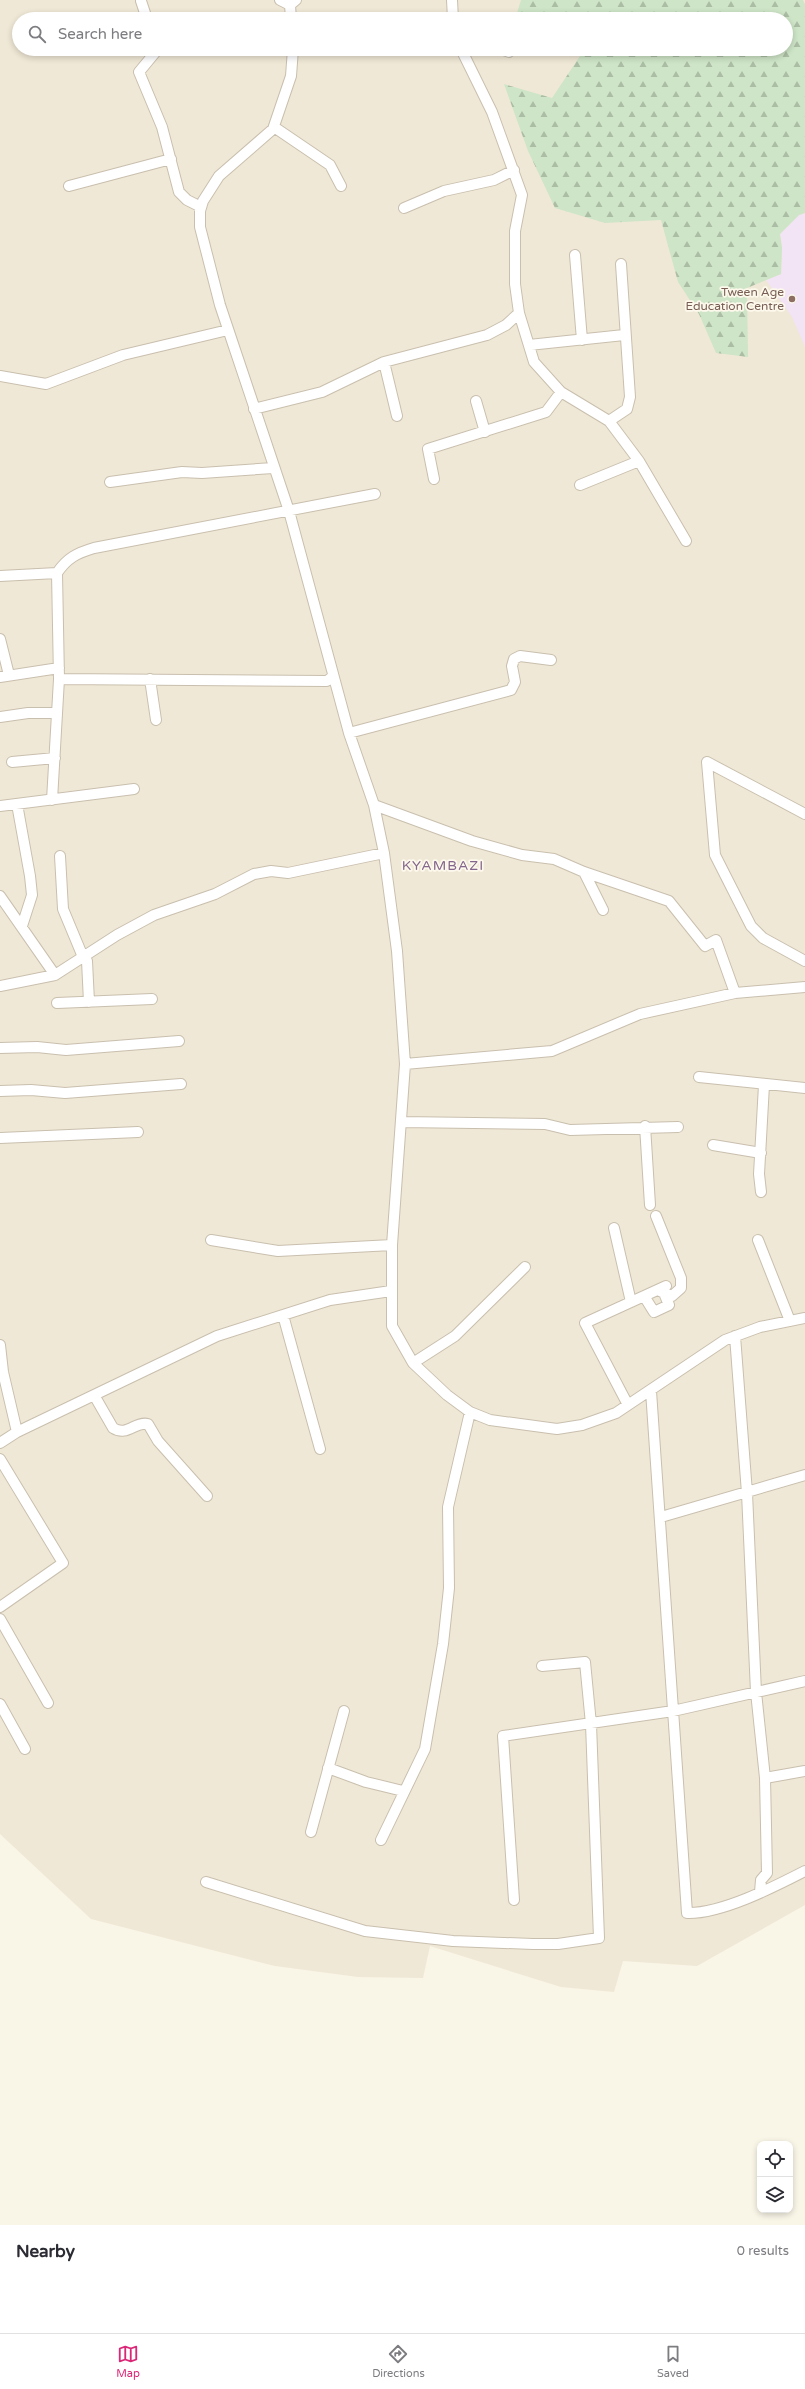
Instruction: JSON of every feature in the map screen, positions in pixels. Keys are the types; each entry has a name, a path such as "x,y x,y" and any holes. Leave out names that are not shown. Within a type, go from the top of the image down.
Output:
{"street":[{"path":"280,0 293,3"},
{"path":"452,0 453,12"},
{"path":"140,1 144,12"},
{"path":"152,56 139,72 162,127 179,192 187,200 201,207"},
{"path":"292,56 291,76 274,127 219,176 201,207 200,228 228,330 273,468 289,511 349,733 374,805 384,853 398,951 405,1064 392,1245 392,1326 413,1363 447,1395 470,1412 490,1420 557,1429 599,1419 628,1405 651,1391 706,1351 735,1336 760,1327 805,1318"},
{"path":"464,56 492,112 522,195 516,230 516,284 519,313 534,362 561,392 609,421 639,461 686,541"},
{"path":"274,127 330,164 341,186"},
{"path":"70,186 171,159"},
{"path":"404,208 444,191 494,180 514,170"},
{"path":"575,255 582,340"},
{"path":"609,421 627,409 630,397 624,335 620,264"},
{"path":"254,409 322,392 384,362 487,335 506,325 519,313"},
{"path":"0,376 46,384 123,355 228,330"},
{"path":"529,345 624,335"},
{"path":"384,362 397,416"},
{"path":"434,479 428,449 546,412 561,392"},
{"path":"476,401 484,432"},
{"path":"580,485 639,461"},
{"path":"110,482 182,472 202,473 273,468"},
{"path":"52,800 59,679 57,573 62,565 76,553 147,537 375,494"},
{"path":"0,576 57,573"},
{"path":"0,639 5,676 59,668"},
{"path":"349,733 511,690 515,682 512,666 514,659 520,656 551,660"},
{"path":"59,679 327,681 333,676"},
{"path":"150,679 156,720"},
{"path":"0,717 57,713"},
{"path":"12,762 55,758"},
{"path":"805,814 707,762 715,855 751,926 763,938 805,961"},
{"path":"0,806 134,790"},
{"path":"17,804 32,895 22,926"},
{"path":"374,805 472,841 522,855 554,859 584,872 669,901 705,946 716,940 735,994"},
{"path":"0,986 55,975 154,914 216,894 254,874 271,871 288,873 384,853"},
{"path":"60,856 63,909 83,957 87,960 89,1002"},
{"path":"584,872 602,910"},
{"path":"0,896 55,975"},
{"path":"405,1064 552,1051 640,1014 735,994 805,987"},
{"path":"57,1003 152,999"},
{"path":"0,1048 38,1047 66,1050 180,1041"},
{"path":"700,1077 764,1085 805,1088"},
{"path":"0,1091 31,1090 65,1093 181,1084"},
{"path":"761,1192 759,1174 764,1085"},
{"path":"402,1122 545,1124 570,1130 645,1126 678,1127"},
{"path":"645,1126 650,1205"},
{"path":"0,1138 138,1132"},
{"path":"713,1145 761,1153"},
{"path":"656,1216 681,1283 681,1288 672,1296 662,1288"},
{"path":"614,1228 631,1302"},
{"path":"211,1240 278,1251 392,1245"},
{"path":"758,1240 790,1321"},
{"path":"413,1363 455,1336 525,1267"},
{"path":"628,1405 585,1323 662,1288"},
{"path":"644,1296 654,1312 669,1305 662,1288"},
{"path":"0,1443 17,1432 217,1336 330,1300 391,1291"},
{"path":"283,1315 320,1449"},
{"path":"735,1336 747,1493 756,1692 765,1778 767,1873 761,1880 760,1892"},
{"path":"0,1345 2,1373 17,1432"},
{"path":"651,1391 661,1517 687,1914 703,1914 760,1892 805,1871"},
{"path":"94,1395 113,1428 118,1431 123,1432 144,1423 148,1424 158,1441 207,1496"},
{"path":"381,1840 426,1749 443,1644 449,1588 448,1507 470,1412"},
{"path":"0,1459 63,1563 0,1607"},
{"path":"661,1517 805,1475"},
{"path":"0,1620 48,1703"},
{"path":"206,1882 365,1931 453,1941 533,1944 558,1944 599,1938 591,1724 585,1662 542,1666"},
{"path":"514,1900 503,1736 673,1711 805,1681"},
{"path":"0,1704 25,1749"},
{"path":"311,1832 344,1711"},
{"path":"328,1768 366,1782 404,1791"},
{"path":"765,1778 805,1770"}],"shaded area":[{"path":"0,0 805,0 805,1905 697,1966 623,1961 614,1992 561,1987 430,1946 423,1978 358,1977 275,1966 91,1919 0,1834"},
{"name":"Tween Age Education Centre","path":"805,213 805,347 792,317 766,280 781,274 782,248 780,234 799,215"}],"green space":[{"path":"521,0 803,0 805,4 805,213 799,215 780,234 782,248 781,274 747,288 748,357 716,353 699,314 678,282 661,220 605,223 555,208 528,151 504,84 552,98 580,56 793,56 793,12 517,12"}],"place":[{"name":"Tween Age Education Centre","path":"792,299"}],"district":[{"name":"KYAMBAZI","path":"443,865"}]}
